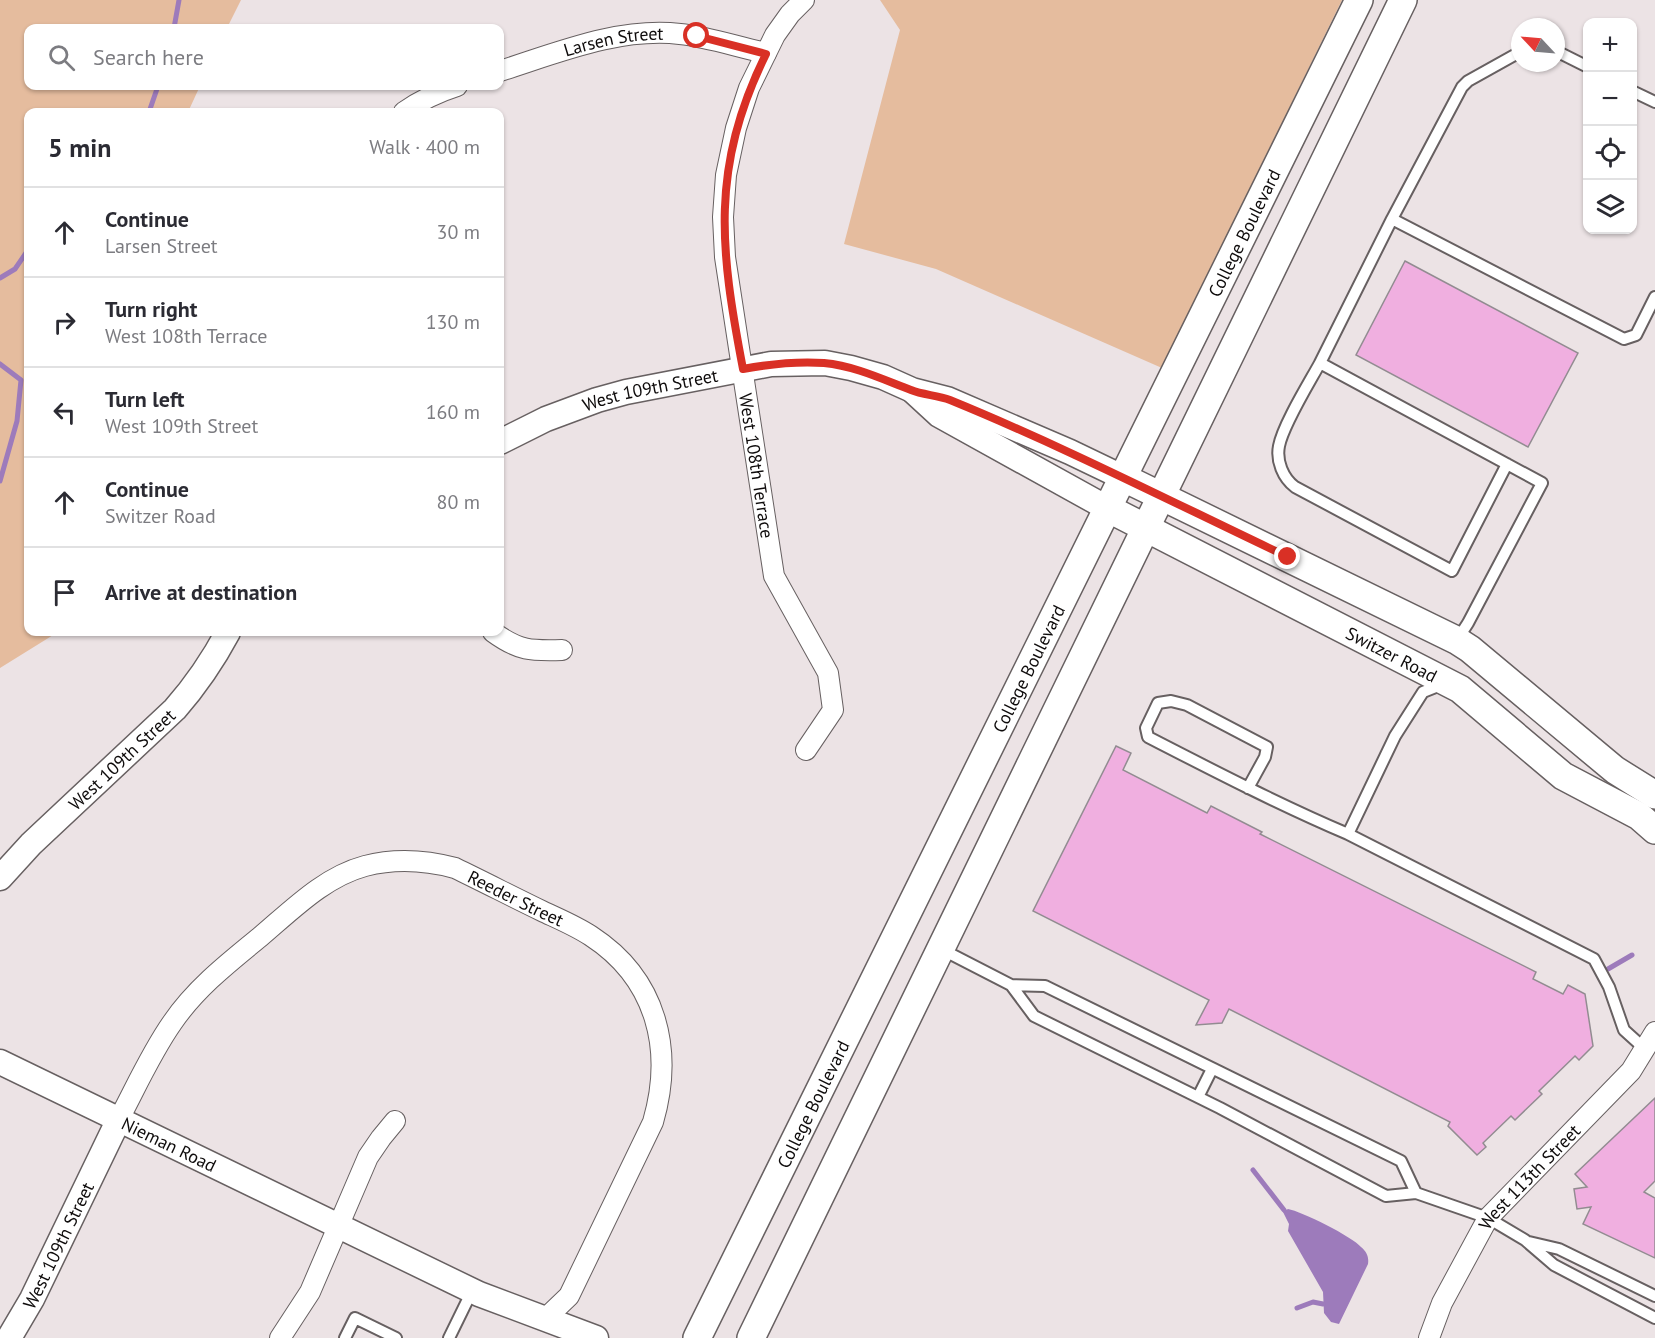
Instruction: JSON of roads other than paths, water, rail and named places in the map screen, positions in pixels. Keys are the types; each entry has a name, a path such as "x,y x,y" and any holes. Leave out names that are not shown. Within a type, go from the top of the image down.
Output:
{"main road":[{"name":"College Boulevard","path":"697,1338 1359,0"},
{"path":"751,1338 1402,0"},
{"path":"1122,477 1463,645 1615,770 1655,795"},
{"name":"Switzer Road","path":"1107,508 1460,689 1563,776 1639,816 1655,830"},
{"path":"1448,682 1463,645"}],"street":[{"name":"West 108th Terrace","path":"804,0 790,14 775,35 749,88 736,128 726,175 724,206 725,257 774,576 828,673 833,710 806,750"},
{"name":"Larsen Street","path":"504,70 609,38 646,33 678,33 697,36 766,54"},
{"path":"410,108 448,90"},
{"name":"West 109th Street","path":"504,440 546,419 597,399 626,392 743,369 789,363 825,363 883,377 912,390 947,399 1122,477"},
{"name":"West 109th Street","path":"912,390 939,415 1107,508"},
{"path":"1014,456 1026,433"},
{"name":"West 109th Street","path":"0,878 31,844 176,709 194,687 226,636"},
{"path":"499,636 512,645 535,651 562,650"},
{"name":"Reeder Street","path":"119,1119 162,1038 172,1022 200,989 324,884 363,866 389,861 431,862 455,868 579,929 618,957 638,982 659,1034 663,1067 660,1096 653,1122 569,1296 545,1319"},
{"name":"West 113th Street","path":"1429,1338 1442,1303 1488,1218 1631,1071 1650,1041"},
{"name":"Nieman Road","path":"0,1062 472,1291 596,1338"},
{"name":"West 109th Street","path":"7,1333 32,1299 119,1119"},
{"path":"280,1338 310,1292 368,1157 395,1121"}],"lane":[{"path":"1565,56 1583,66"},
{"path":"1507,464 1452,571 1295,487 1284,475 1280,465 1279,445 1392,219 1462,87 1468,81 1511,57"},
{"path":"1637,93 1655,102"},
{"path":"1392,219 1624,339 1636,334 1655,297"},
{"path":"1320,363 1542,483 1468,623 1463,645"},
{"path":"1348,834 1395,736 1423,692 1448,682"},
{"path":"1248,788 1265,757 1267,747 1187,705 1171,701 1158,703 1146,728 1148,737 1289,809 1348,834 1594,959 1609,987 1624,1030 1650,1041"},
{"path":"941,948 1011,985 1034,1016 1198,1097 1386,1196 1416,1193 1488,1218 1525,1240 1554,1265 1655,1318"},
{"path":"1011,985 1045,986 1401,1161 1416,1193"},
{"path":"1198,1097 1212,1069"},
{"path":"1525,1240 1559,1249 1655,1296"},
{"path":"449,1338 472,1291"},
{"path":"345,1338 355,1318 396,1338"}],"waterway":[{"path":"175,24 179,0"},
{"path":"150,108 157,90"},
{"path":"0,278 15,269 24,256"},
{"path":"0,364 21,380 17,421 0,481"},
{"path":"1608,969 1632,955"},
{"path":"1253,1170 1284,1210"},
{"path":"1297,1308 1313,1302 1323,1304"}]}
